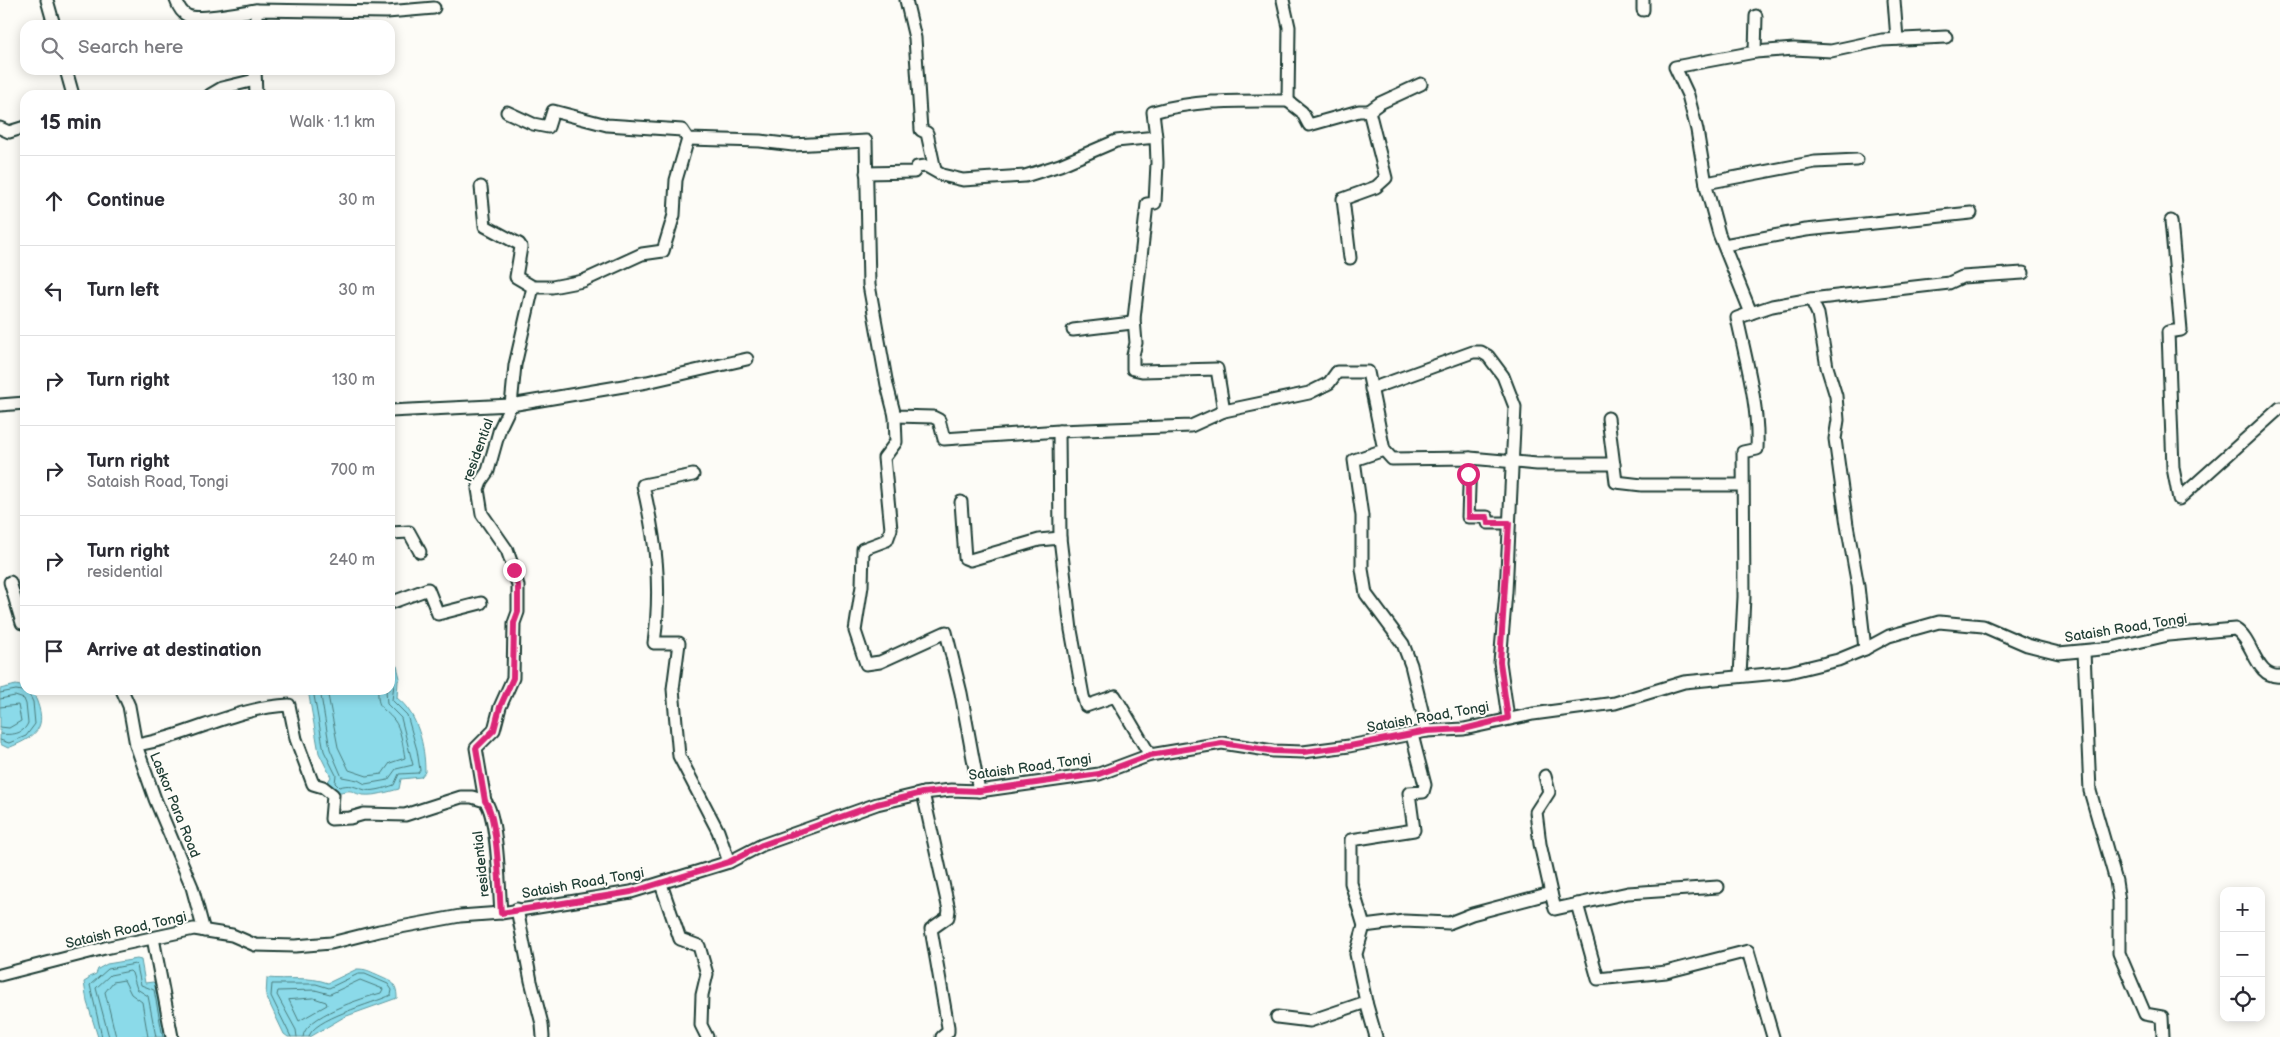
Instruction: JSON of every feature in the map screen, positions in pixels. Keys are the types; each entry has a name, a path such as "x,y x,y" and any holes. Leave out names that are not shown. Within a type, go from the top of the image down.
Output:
{"street":[{"path":"47,0 53,20"},
{"path":"176,0 179,9 188,16 209,17 256,10 387,12 434,8"},
{"path":"906,0 916,48 921,130 927,133 934,170"},
{"path":"1283,0 1289,27 1288,101"},
{"path":"1894,0 1897,39"},
{"path":"256,10 256,20"},
{"path":"1755,52 1756,16"},
{"path":"1752,313 1724,245 1706,183 1697,130 1688,95 1675,67 1755,52 1832,51 1882,40 1946,37"},
{"path":"67,75 72,90"},
{"path":"219,90 255,75 256,90"},
{"path":"1224,411 1217,369 1142,371 1134,369 1133,355 1136,343 1134,320 1147,204 1154,203 1157,163 1153,112 1179,105 1226,100 1288,101 1302,112 1309,124 1359,111 1369,111 1380,103 1420,84"},
{"path":"507,112 533,124 548,127 553,111 607,125 682,130 688,139"},
{"path":"1350,258 1343,199 1376,187 1386,178 1369,111"},
{"path":"0,128 9,132 20,128"},
{"path":"866,173 914,172 917,167 926,166 942,176 963,180 1025,176 1060,165 1116,141 1156,137"},
{"path":"688,139 760,141 792,145 866,141 869,286 887,385 895,416 896,442 884,458 891,529 887,540 862,549 862,586 855,631 866,664 880,662 946,632 961,693 979,791"},
{"path":"481,187 485,226 519,244 521,247 516,277 533,287 552,287 582,281 642,254 663,251 674,215 676,180 688,139"},
{"path":"1706,183 1815,162 1857,160"},
{"path":"1724,245 1806,230 1971,212"},
{"path":"2171,221 2181,330 2168,332 2173,468 2179,499 2280,408"},
{"path":"1740,676 1744,597 1743,452 1757,448 1758,438 1752,393 1737,318 1772,306 1811,299 1949,283 1962,278 2023,273"},
{"name":"residential","path":"501,913 495,837 490,807 485,801 476,748 494,730 500,707 513,678 514,623 518,612 518,586 507,550 482,514 478,489 488,471 500,428 511,405 515,365 533,287"},
{"path":"1811,299 1818,314 1826,366 1836,396 1838,420 1835,439 1858,586 1865,649"},
{"path":"1073,330 1122,325 1132,323 1134,320"},
{"path":"1371,389 1473,352 1481,352 1488,356 1503,376 1515,407 1500,662 1508,718"},
{"path":"395,411 511,405 647,382 747,358"},
{"path":"895,416 933,417 939,420 944,439 1059,431 1191,426 1224,411 1309,393 1329,383 1337,372 1368,372 1384,450 1392,459 1470,458 1537,464 1614,464"},
{"path":"0,405 20,403"},
{"path":"1608,418 1616,482 1642,486 1742,486"},
{"path":"1059,431 1060,538 1071,630 1086,706 1115,696 1150,755"},
{"path":"1384,450 1354,460 1362,516 1362,569 1366,594 1403,644 1411,665 1427,731"},
{"path":"1470,458 1468,517 1487,517 1488,523 1509,523"},
{"path":"693,475 643,485 654,530 658,570 659,610 654,644 679,643 673,689 679,756 718,831 729,862"},
{"path":"961,502 965,558 970,560 1039,540 1060,538"},
{"path":"395,533 409,532 420,552"},
{"path":"10,582 20,616"},
{"path":"395,601 428,590 438,614 481,603"},
{"name":"Sataish Road, Tongi","path":"0,975 194,929 232,935 255,945 295,946 331,943 379,931 460,916 501,913 631,892 729,862 762,845 877,804 922,793 951,790 979,791 1099,774 1150,755 1222,743 1273,751 1303,752 1427,731 1464,729 1508,718 1615,703 1684,682 1789,672 1838,660 1865,649 1889,636 1918,626 1940,622 1983,626 2044,651 2059,653 2084,652 2168,635 2235,629 2248,640 2263,671 2268,675 2280,676"},
{"path":"2084,652 2090,791 2116,881 2119,901 2119,953 2145,1014 2162,1017 2164,1037"},
{"name":"Laskor Para Road","path":"124,695 129,706 136,744 154,799 192,887 204,931"},
{"path":"136,744 162,740 258,709 289,705 296,739 313,784 323,787 333,796 331,819 350,818 364,814 405,815 461,797 472,797 485,801"},
{"path":"1376,1037 1377,1034 1366,1002 1356,954 1364,926 1351,883 1351,840 1414,830 1409,793 1423,792 1425,785 1412,735"},
{"path":"1545,776 1549,792 1536,812 1536,818 1555,909 1628,893 1718,887"},
{"path":"922,793 949,910 948,917 931,929 948,1027 948,1032 942,1037"},
{"path":"661,884 680,939 699,946 707,974 702,995 701,1025 707,1037"},
{"path":"1364,926 1404,921 1449,923 1472,914 1551,893"},
{"path":"1578,904 1598,978 1666,972 1748,951 1773,1037"},
{"path":"518,909 531,981 542,1024 543,1037"},
{"path":"153,938 172,1037"},
{"path":"1277,1018 1310,1020 1366,1002"}],"water":[{"path":"395,665 397,666 400,678 398,681 397,698 410,713 422,741 425,772 421,777 401,779 399,789 377,794 363,795 350,791 337,793 327,783 331,777 319,753 309,695 395,695"},
{"path":"20,686 20,695 34,695 40,712 41,720 35,733 8,748 0,744 0,689"},
{"path":"141,960 145,983 153,982 159,987 168,1037 98,1037 87,1002 84,982 96,974 98,969 107,964"},
{"path":"357,969 369,971 391,982 396,988 397,998 344,1017 310,1037 288,1037 284,1034 266,996 267,978 306,979 328,983"}],"route":[{"path":"514,570 518,586 518,612 514,623 513,678 500,707 494,730 476,748 485,801 490,807 495,837 501,913 631,892 729,862 762,845 853,812 922,793 951,790 979,791 1099,774 1150,755 1222,743 1273,751 1303,752 1350,746 1427,731 1464,729 1508,718 1500,662 1509,523 1488,523 1487,517 1468,517 1468,474"}]}
